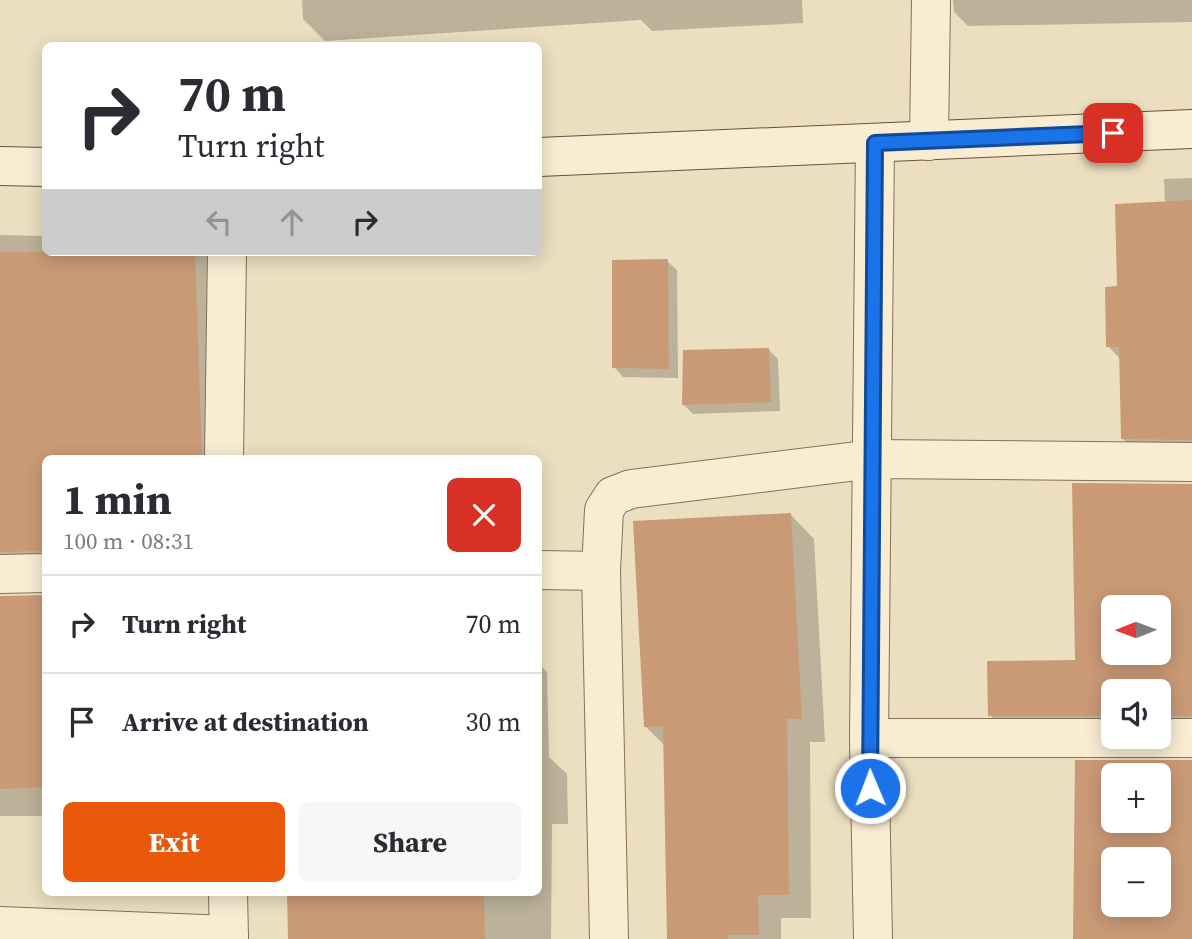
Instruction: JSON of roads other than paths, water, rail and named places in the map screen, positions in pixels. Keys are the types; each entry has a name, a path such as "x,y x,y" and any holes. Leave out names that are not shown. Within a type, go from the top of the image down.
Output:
{"street":[{"path":"929,141 931,0"},
{"path":"542,157 1192,129"},
{"path":"873,939 869,738 875,143"},
{"path":"0,166 42,167"},
{"path":"224,455 227,256"},
{"path":"609,939 601,571 604,510 613,496 631,489 873,459 1192,461"},
{"path":"542,570 601,571"},
{"path":"0,574 42,573"},
{"path":"869,738 1192,738"},
{"path":"0,926 229,937 228,896"}]}
